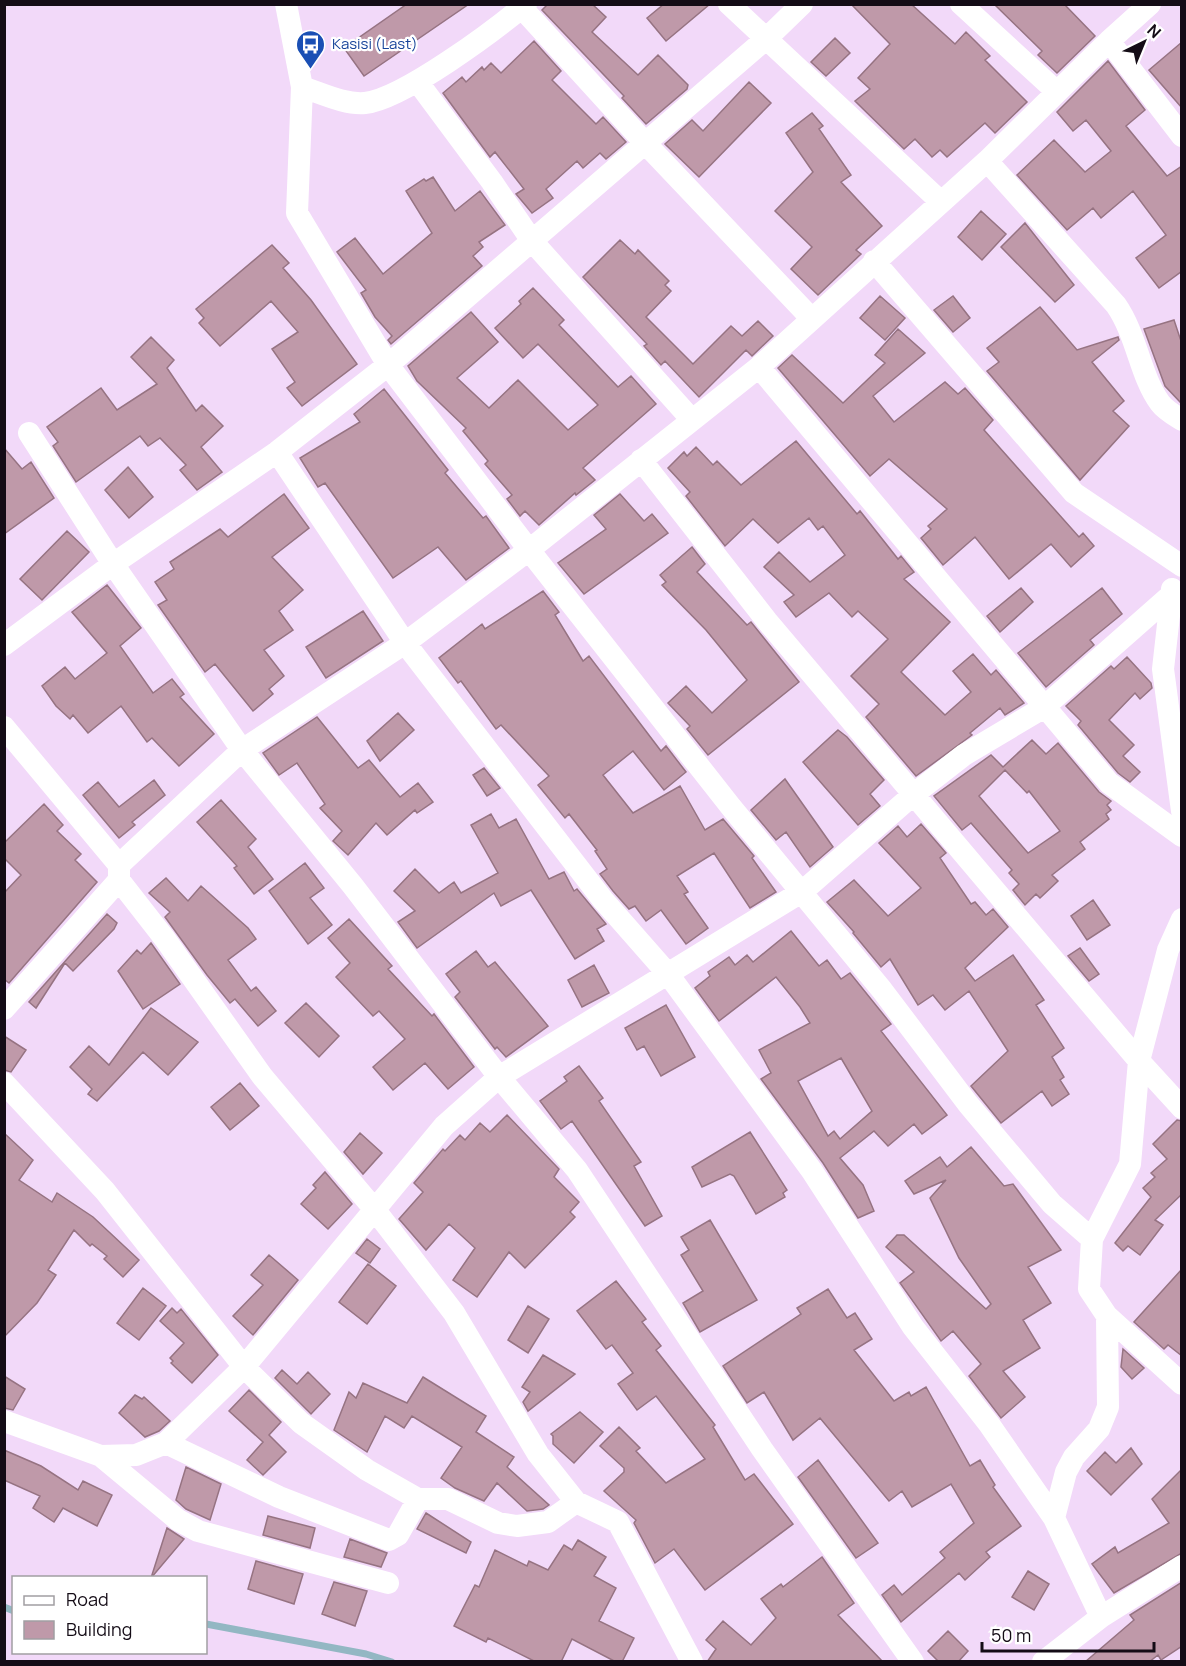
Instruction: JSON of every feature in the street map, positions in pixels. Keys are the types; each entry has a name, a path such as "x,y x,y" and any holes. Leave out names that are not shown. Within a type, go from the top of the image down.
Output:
{"street":[{"path":"286,4 302,87 297,213 388,365 529,550 731,807 882,990 968,1104 1052,1204 1092,1239"},
{"path":"729,4 768,37 940,201"},
{"path":"4,645 113,564 277,452 388,365 768,37 802,4"},
{"path":"961,4 1057,92"},
{"path":"4,1009 119,873 242,750 405,644 529,550 759,367 987,160 1150,4"},
{"path":"302,87 355,103 366,103 417,81 524,6 645,143 811,318"},
{"path":"1109,41 1182,136"},
{"path":"417,81 492,182 532,241 692,420"},
{"path":"987,160 1116,305 1129,326 1156,396 1165,408 1182,420"},
{"path":"874,261 1074,493 1182,567 1170,596 1163,652 1164,687 1182,811"},
{"path":"759,367 1043,708 1109,783 1182,836"},
{"path":"29,433 113,564 242,750 353,886 499,1077 577,1170 762,1449 913,1662"},
{"path":"277,452 405,644 597,892 668,974 812,1171 913,1327 989,1424 1054,1518 1101,1617"},
{"path":"641,460 767,621 1139,1061 1182,1108"},
{"path":"101,1456 136,1455 149,1452 166,1443 244,1367 444,1126 499,1077 802,891 914,794 964,755 1043,708 1170,596"},
{"path":"4,727 119,873 262,1076 375,1210 454,1313 538,1454 576,1502 618,1522 692,1662"},
{"path":"1182,919 1168,950 1139,1061 1130,1164 1092,1239 1089,1289 1107,1316 1182,1384"},
{"path":"4,1083 105,1191 244,1367 301,1423 367,1470 418,1499 448,1499 484,1518 517,1526 548,1522 576,1502"},
{"path":"1054,1518 1066,1472 1105,1419 1108,1407 1107,1316"},
{"path":"4,1421 101,1456 191,1528 388,1583"},
{"path":"166,1443 279,1497 389,1540 398,1535 418,1499"},
{"path":"1043,1662 1101,1617 1182,1566"}],"building":[{"path":"407,4 469,4 364,76 344,48"},
{"path":"548,4 592,4 606,17 592,32 638,75 658,55 688,85 687,89 646,124 622,98 624,96 542,10"},
{"path":"664,4 710,4 666,41 647,18"},
{"path":"851,4 911,4 955,44 966,32 990,56 985,60 1027,102 995,133 985,123 947,157 940,150 932,157 915,139 904,149 855,101 870,89 858,78 890,44"},
{"path":"994,4 1064,4 1095,36 1057,73 1038,55 1042,51"},
{"path":"835,38 850,53 826,76 811,62"},
{"path":"534,41 561,71 552,80 596,124 603,117 626,142 606,159 600,153 583,168 577,161 546,189 553,198 532,213 516,194 524,189 495,152 490,157 443,93 462,77 466,82 482,67 484,70 491,63 501,73"},
{"path":"1182,42 1182,108 1149,70"},
{"path":"1108,61 1145,110 1126,126 1167,176 1182,166 1182,271 1159,288 1136,258 1166,235 1133,191 1101,218 1093,208 1067,230 1017,175 1054,140 1085,172 1111,151 1086,120 1073,131 1057,112"},
{"path":"749,82 771,103 699,177 665,144 692,120 703,131"},
{"path":"812,113 823,126 819,129 851,175 841,182 882,226 856,250 861,254 818,295 791,269 812,247 775,211 813,172 786,133"},
{"path":"433,177 455,211 480,191 505,225 479,242 483,247 473,256 482,266 391,344 388,340 392,336 375,317 361,293 366,290 337,252 355,238 383,274 432,233 406,191 424,179 426,181"},
{"path":"981,211 1006,234 982,260 958,237"},
{"path":"1025,223 1074,285 1055,302 1001,247"},
{"path":"620,240 635,254 638,250 669,281 665,285 671,291 646,317 693,364 731,326 742,336 758,321 773,336 752,356 746,350 699,397 665,361 661,365 644,346 647,344 583,277"},
{"path":"272,245 289,263 283,268 311,300 357,364 302,406 287,388 295,382 272,349 298,332 271,301 220,346 199,323 204,318 196,309"},
{"path":"533,288 564,320 559,325 618,387 631,376 656,404 583,468 595,480 576,495 575,493 539,525 525,511 520,516 507,499 512,495 485,464 488,461 463,431 466,428 417,381 408,366 471,312 498,342 457,378 489,408 518,380 568,430 598,405 538,344 523,358 495,328 521,304 519,301"},
{"path":"880,296 905,318 885,340 860,318"},
{"path":"953,296 970,318 953,332 934,310"},
{"path":"1040,307 1077,350 1118,337 1119,340 1092,362 1124,401 1113,411 1129,426 1080,480 987,371 999,362 987,348"},
{"path":"1174,320 1182,344 1182,404 1165,386 1144,329"},
{"path":"898,329 925,353 873,396 894,422 945,382 958,394 965,388 993,420 984,430 1079,537 1083,533 1094,546 1071,567 1051,544 1009,579 975,537 943,565 921,538 931,529 928,526 947,509 889,459 870,476 778,368 792,355 843,403 885,363 875,355"},
{"path":"151,337 174,360 167,368 196,411 202,405 223,426 201,447 222,472 197,490 180,470 186,465 160,438 148,446 140,436 76,482 53,446 58,442 47,427 101,388 117,410 157,384 131,357"},
{"path":"384,389 448,470 445,473 483,518 486,516 509,548 466,580 438,547 393,578 325,483 318,487 300,458 360,422 354,414"},
{"path":"796,441 857,514 860,511 898,559 901,556 914,572 904,579 950,622 901,672 945,715 971,692 953,671 973,654 991,675 996,670 1024,703 1005,715 1000,708 970,733 972,735 916,776 866,717 879,704 851,676 888,639 858,611 852,617 829,593 796,617 784,602 794,595 764,567 779,552 810,582 845,555 823,526 818,530 809,518 778,543 753,519 725,546 686,496 690,492 668,468 684,452 687,456 696,447 713,465 717,461 741,485"},
{"path":"4,448 22,469 31,462 54,498 4,534"},
{"path":"128,467 153,497 129,518 105,490"},
{"path":"284,494 309,528 272,557 303,590 279,611 293,630 264,650 284,676 269,689 273,694 253,711 215,664 205,672 158,605 167,600 155,582 174,569 170,562 220,529 228,537"},
{"path":"620,494 644,521 652,514 668,533 584,594 558,563 606,529 594,515"},
{"path":"67,531 89,552 42,600 20,579"},
{"path":"692,547 705,564 697,572 747,625 751,622 799,682 708,755 687,729 690,726 668,703 686,686 712,713 747,680 706,630 662,585 666,582 660,575"},
{"path":"107,585 141,628 120,646 153,693 172,679 184,694 180,697 214,734 179,766 152,738 147,742 121,706 88,733 73,715 70,719 56,706 42,686 65,667 75,679 107,653 72,612"},
{"path":"1021,588 1033,602 1000,632 987,616"},
{"path":"1102,588 1122,614 1090,640 1094,645 1046,687 1018,653"},
{"path":"543,591 559,612 555,615 583,661 589,656 661,751 666,746 686,772 664,790 633,751 603,775 633,813 680,786 705,830 723,819 754,856 752,858 776,892 750,908 714,853 677,876 688,892 684,894 708,928 686,944 661,910 646,921 635,906 629,909 613,891 600,874 607,869 595,851 597,850 569,814 565,818 538,785 549,776 501,725 496,729 461,681 458,683 439,658 482,624 485,629"},
{"path":"363,611 383,641 326,678 306,647"},
{"path":"1127,657 1151,683 1152,688 1140,699 1135,693 1109,720 1134,745 1123,756 1140,772 1130,782 1118,773 1078,725 1081,721 1066,706 1111,666 1114,669"},
{"path":"398,713 414,730 380,761 367,741"},
{"path":"317,717 358,768 369,760 400,797 418,783 433,802 417,813 415,810 387,835 376,823 348,855 333,841 342,831 320,808 325,804 297,763 279,775 263,753"},
{"path":"838,730 847,737 884,780 870,794 880,806 858,825 803,762"},
{"path":"1032,740 1046,754 1058,743 1099,792 1111,801 1107,805 1111,810 1106,814 1109,819 1080,842 1085,849 1052,875 1058,881 1040,898 1036,894 1025,905 1013,890 1019,884 1009,873 1012,870 971,823 962,830 934,796 991,755 1003,767","holes":["1005,770 1027,793 1029,791 1060,831 1028,853 979,796"]},
{"path":"484,768 500,788 487,796 473,775"},
{"path":"785,779 833,847 810,867 786,832 776,840 751,810"},
{"path":"154,780 165,795 132,822 135,825 119,838 83,795 98,782 119,807"},
{"path":"221,800 256,839 248,847 273,879 254,894 234,868 237,866 197,822"},
{"path":"44,804 63,825 57,831 81,854 75,860 97,882 9,983 4,979 4,893 21,875 4,858 4,843"},
{"path":"491,814 499,828 516,819 549,879 564,872 574,891 577,889 606,924 597,929 604,941 575,959 531,890 501,906 494,893 417,948 398,922 415,911 394,891 415,869 439,893 454,882 461,893 498,873 471,825"},
{"path":"921,824 946,853 940,858 971,904 975,902 986,915 993,909 1008,927 965,968 975,981 1013,955 1044,1000 1036,1005 1064,1048 1052,1057 1064,1077 1060,1080 1069,1094 1052,1106 1042,1091 1001,1123 971,1086 1008,1051 969,991 945,1010 933,995 918,1005 890,959 881,967 827,902 854,880 888,916 921,888 879,843 898,826 907,837"},
{"path":"305,863 324,888 310,898 332,925 308,944 269,891"},
{"path":"166,878 188,901 201,886 248,928 256,939 228,960 251,991 256,987 276,1011 258,1026 235,999 230,1003 207,975 165,917 170,912 149,893"},
{"path":"1093,900 1110,925 1087,940 1071,916"},
{"path":"107,914 117,923 114,929 73,971 65,963 36,1008 29,1002"},
{"path":"349,919 392,966 388,969 432,1016 434,1014 474,1067 448,1089 425,1063 393,1090 373,1067 405,1039 379,1011 373,1016 336,977 350,963 328,938"},
{"path":"791,931 819,966 827,960 841,979 850,973 891,1024 881,1031 947,1115 922,1134 914,1124 888,1146 874,1131 840,1158 863,1185 874,1211 858,1218 823,1163 761,1079 771,1073 759,1050 810,1023 776,977 719,1021 695,988 710,976 708,972 729,957 735,965 747,955 753,962","holes":["841,1058 872,1111 840,1139 834,1131 828,1136 798,1081"]},
{"path":"151,943 180,984 143,1009 118,971 137,950 141,954"},
{"path":"1080,948 1099,974 1089,981 1068,956"},
{"path":"476,951 488,967 495,962 548,1026 506,1057 497,1047 495,1049 455,997 460,992 446,974"},
{"path":"594,965 609,993 582,1007 568,980"},
{"path":"306,1003 339,1036 319,1057 285,1023"},
{"path":"666,1005 695,1057 661,1076 644,1046 637,1050 625,1028"},
{"path":"151,1008 198,1042 168,1075 143,1052 97,1101 88,1094 92,1089 70,1067 89,1046 109,1065"},
{"path":"4,1036 26,1050 11,1072 4,1070"},
{"path":"579,1066 603,1098 599,1101 641,1162 634,1166 662,1216 645,1226 572,1121 561,1129 540,1101 567,1081 564,1077"},
{"path":"240,1083 259,1106 230,1130 211,1107"},
{"path":"507,1115 559,1169 554,1177 579,1202 570,1212 575,1217 525,1268 509,1252 477,1297 453,1280 475,1248 449,1224 426,1250 399,1219 423,1192 414,1183 443,1149 445,1151 460,1135 465,1140 480,1123 490,1132"},
{"path":"1177,1120 1182,1121 1182,1194 1155,1220 1163,1225 1140,1255 1128,1246 1123,1251 1115,1243 1151,1197 1143,1188 1155,1177 1151,1173 1167,1159 1153,1144"},
{"path":"750,1132 787,1190 783,1193 785,1197 756,1214 734,1176 730,1174 702,1187 692,1167"},
{"path":"4,1133 33,1160 19,1180 52,1202 57,1193 93,1217 139,1260 123,1277 104,1259 107,1256 92,1244 90,1246 74,1230 48,1270 56,1275 37,1303 4,1337"},
{"path":"360,1133 382,1153 363,1174 344,1152"},
{"path":"971,1147 1004,1186 1013,1184 1061,1250 1028,1267 1051,1303 1023,1320 1040,1348 1003,1371 1025,1397 1001,1418 969,1376 981,1364 953,1331 941,1341 900,1283 914,1272 886,1247 897,1235 904,1235 986,1309 991,1304 959,1258 930,1198 946,1180 914,1194 905,1181 940,1157 947,1167"},
{"path":"325,1172 352,1204 328,1229 301,1204 316,1188 313,1185"},
{"path":"710,1220 757,1300 700,1332 683,1303 703,1291 681,1255 689,1250 681,1237"},
{"path":"367,1239 380,1249 370,1263 356,1253"},
{"path":"269,1255 298,1280 253,1335 233,1316 263,1285 251,1275"},
{"path":"368,1264 396,1286 367,1324 339,1302"},
{"path":"1182,1269 1182,1356 1168,1345 1164,1349 1134,1322"},
{"path":"616,1281 646,1319 642,1322 661,1346 656,1350 715,1425 713,1427 745,1480 754,1474 793,1524 705,1590 674,1549 655,1563 634,1523 636,1520 604,1491 624,1472 624,1468 600,1446 619,1427 640,1448 636,1451 666,1483 705,1459 656,1396 637,1410 618,1384 633,1373 612,1345 606,1349 577,1311"},
{"path":"143,1288 166,1306 139,1340 117,1323"},
{"path":"828,1289 847,1318 855,1313 872,1339 854,1350 894,1401 909,1392 911,1396 926,1387 970,1466 980,1460 995,1485 993,1487 1021,1526 986,1552 990,1557 965,1580 959,1573 901,1622 882,1595 894,1585 902,1595 945,1558 940,1552 974,1523 951,1484 912,1507 902,1491 889,1501 820,1418 793,1440 764,1392 747,1403 723,1366 801,1314 797,1308"},
{"path":"528,1306 549,1319 528,1353 508,1340"},
{"path":"172,1308 177,1313 181,1309 218,1355 192,1383 171,1363 173,1361 170,1358 184,1343 160,1321"},
{"path":"1123,1349 1144,1368 1132,1379 1121,1367"},
{"path":"543,1355 575,1374 528,1411 523,1402 530,1392 522,1387"},
{"path":"282,1370 297,1384 308,1372 330,1394 311,1414 275,1378"},
{"path":"4,1376 25,1389 13,1410 4,1408"},
{"path":"423,1377 486,1416 476,1432 514,1457 507,1467 549,1505 543,1509 527,1511 497,1483 484,1501 455,1488 441,1478 462,1447 412,1416 404,1428 385,1416 367,1452 334,1430 349,1392 356,1398 363,1383 407,1403"},
{"path":"249,1390 281,1422 269,1435 286,1452 263,1475 247,1460 263,1442 229,1411"},
{"path":"135,1395 142,1399 144,1397 170,1421 159,1431 145,1437 119,1413"},
{"path":"580,1412 603,1432 574,1463 553,1444 551,1434"},
{"path":"1131,1448 1142,1464 1111,1495 1087,1471 1105,1452 1116,1463"},
{"path":"4,1450 41,1466 78,1490 83,1481 112,1495 97,1526 63,1508 54,1522 33,1508 40,1496 4,1480"},
{"path":"818,1460 878,1543 856,1558 798,1477"},
{"path":"186,1467 221,1484 210,1520 186,1509 176,1500"},
{"path":"1182,1469 1182,1553 1114,1593 1092,1564 1115,1547 1118,1553 1169,1523 1152,1499"},
{"path":"426,1513 471,1542 466,1553 417,1529"},
{"path":"268,1516 315,1528 310,1548 263,1535"},
{"path":"167,1528 184,1539 152,1576"},
{"path":"350,1539 387,1553 381,1567 344,1557"},
{"path":"578,1540 606,1557 594,1576 616,1588 599,1621 634,1638 622,1662 616,1662 572,1639 561,1662 536,1662 488,1638 486,1642 454,1626 475,1585 479,1587 495,1550 527,1566 529,1561 548,1570 564,1545 572,1550"},
{"path":"822,1557 854,1603 838,1615 883,1662 707,1662 716,1649 706,1640 723,1621 751,1645 776,1618 761,1599 781,1584 783,1587"},
{"path":"256,1561 303,1574 294,1604 248,1589"},
{"path":"1028,1571 1049,1584 1034,1610 1012,1597"},
{"path":"334,1582 367,1591 355,1626 322,1614"},
{"path":"1182,1582 1182,1646 1161,1660 1158,1655 1149,1662 1085,1662 1134,1620 1130,1615"},
{"path":"948,1631 968,1651 958,1662 939,1662 928,1651"}],"waterway":[{"path":"4,1607 12,1610"},
{"path":"207,1624 366,1654 392,1662"}],"place":[{"name":"Kasisi (Last)","path":"311,70"}]}
